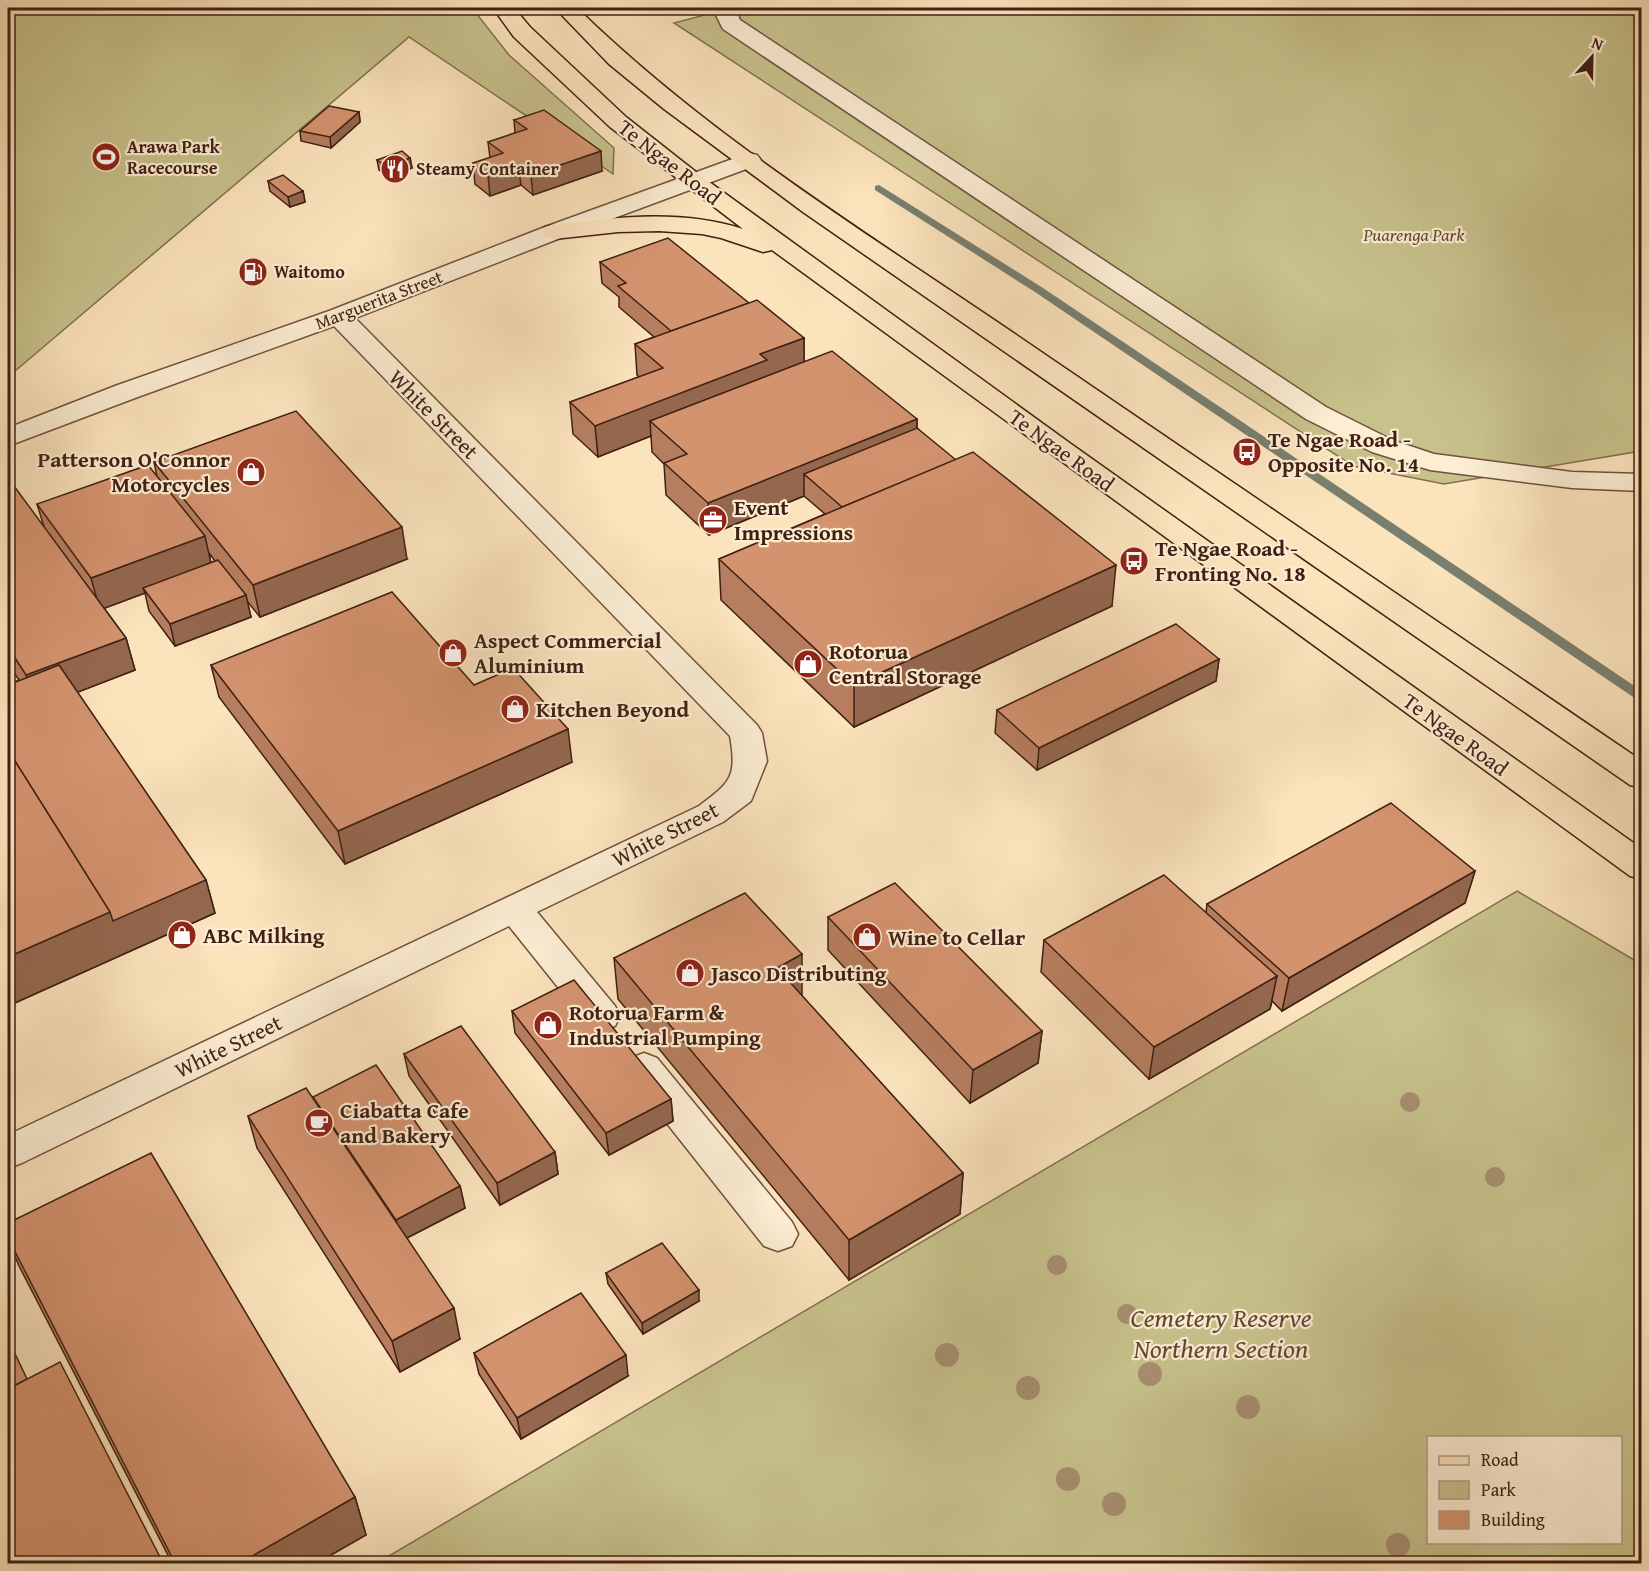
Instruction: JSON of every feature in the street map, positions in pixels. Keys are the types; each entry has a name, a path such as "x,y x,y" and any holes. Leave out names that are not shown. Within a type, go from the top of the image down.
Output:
{"main road":[{"name":"Te Ngae Road","path":"503,8 522,32 618,122 693,181 1641,867"},
{"path":"565,8 617,59 672,104 812,207 1641,777"},
{"path":"554,232 627,222 674,223 726,231 801,260"}],"street":[{"path":"732,8 727,15 731,24 1316,412 1383,446 1430,462 1572,480 1641,483"},
{"name":"Marguerita Street","path":"8,438 749,160"},
{"name":"White Street","path":"8,1152 711,814 739,793 751,761 746,733 338,316"},
{"path":"514,908 778,1234"}],"green space":[{"path":"8,8 472,8 509,55 614,148 613,174 409,37 8,377"},
{"name":"Puarenga Park","path":"731,8 1641,8 1641,451 1444,484 1353,466 674,23"},
{"name":"Cemetery Reserve Northern Section","path":"1517,891 1641,964 1641,1563 377,1563"}],"building":[{"path":"329,106 359,112 330,137 300,131"},
{"path":"544,110 601,151 531,175 518,165 488,175 473,163 503,153 488,142 527,129 514,120"},
{"path":"402,151 410,158 386,166 377,160"},
{"path":"283,175 303,191 288,197 268,181"},
{"path":"668,238 749,303 671,331 618,286 626,283 600,262"},
{"path":"757,300 804,338 760,354 767,360 595,426 570,402 663,368 635,344"},
{"path":"832,351 917,419 708,503 664,463 687,454 650,421"},
{"path":"296,411 402,527 253,585 154,462"},
{"path":"917,428 956,460 842,507 804,474"},
{"path":"973,452 1116,565 854,685 719,559"},
{"path":"148,465 205,536 91,578 37,504"},
{"path":"14,486 126,638 26,675 8,647 8,489"},
{"path":"218,560 246,595 170,624 143,588"},
{"path":"392,592 474,685 513,668 568,729 338,831 211,665"},
{"path":"1176,624 1219,659 1039,748 997,710"},
{"path":"59,665 206,880 113,921 110,912 8,750 8,685"},
{"path":"8,750 110,912 8,957"},
{"path":"1391,803 1475,871 1289,978 1207,904"},
{"path":"1164,875 1277,976 1154,1047 1044,940"},
{"path":"895,883 1042,1031 973,1070 828,917"},
{"path":"745,893 802,954 777,968 963,1173 849,1240 614,958"},
{"path":"574,980 671,1099 606,1133 512,1011"},
{"path":"461,1026 555,1152 497,1183 404,1054"},
{"path":"376,1065 460,1186 396,1220 313,1097"},
{"path":"306,1088 454,1308 392,1341 248,1116"},
{"path":"151,1153 355,1497 240,1563 175,1563 8,1238 8,1223"},
{"path":"662,1243 699,1290 642,1323 606,1273"},
{"path":"581,1293 626,1355 517,1418 474,1353"},
{"path":"8,1339 27,1379 8,1389"},
{"path":"60,1362 163,1563 8,1563 8,1389"}],"waterway":[{"path":"879,188 1039,290 1642,698"}],"place":[{"name":"Arawa Park Racecourse","path":"106,157"},
{"name":"Steamy Container","path":"395,169"},
{"name":"Waitomo","path":"253,272"},
{"name":"Te Ngae Road - Opposite No. 14","path":"1247,452"},
{"name":"Patterson O'Connor Motorcycles","path":"251,472"},
{"name":"Event Impressions","path":"713,520"},
{"name":"Te Ngae Road - Fronting No. 18","path":"1134,561"},
{"name":"Aspect Commercial Aluminium","path":"453,653"},
{"name":"Rotorua Central Storage","path":"808,664"},
{"name":"Kitchen Beyond","path":"515,709"},
{"name":"ABC Milking","path":"182,935"},
{"name":"Wine to Cellar","path":"867,937"},
{"name":"Jasco Distributing","path":"690,973"},
{"name":"Rotorua Farm & Industrial Pumping","path":"548,1025"},
{"name":"Ciabatta Cafe and Bakery","path":"319,1123"}]}
